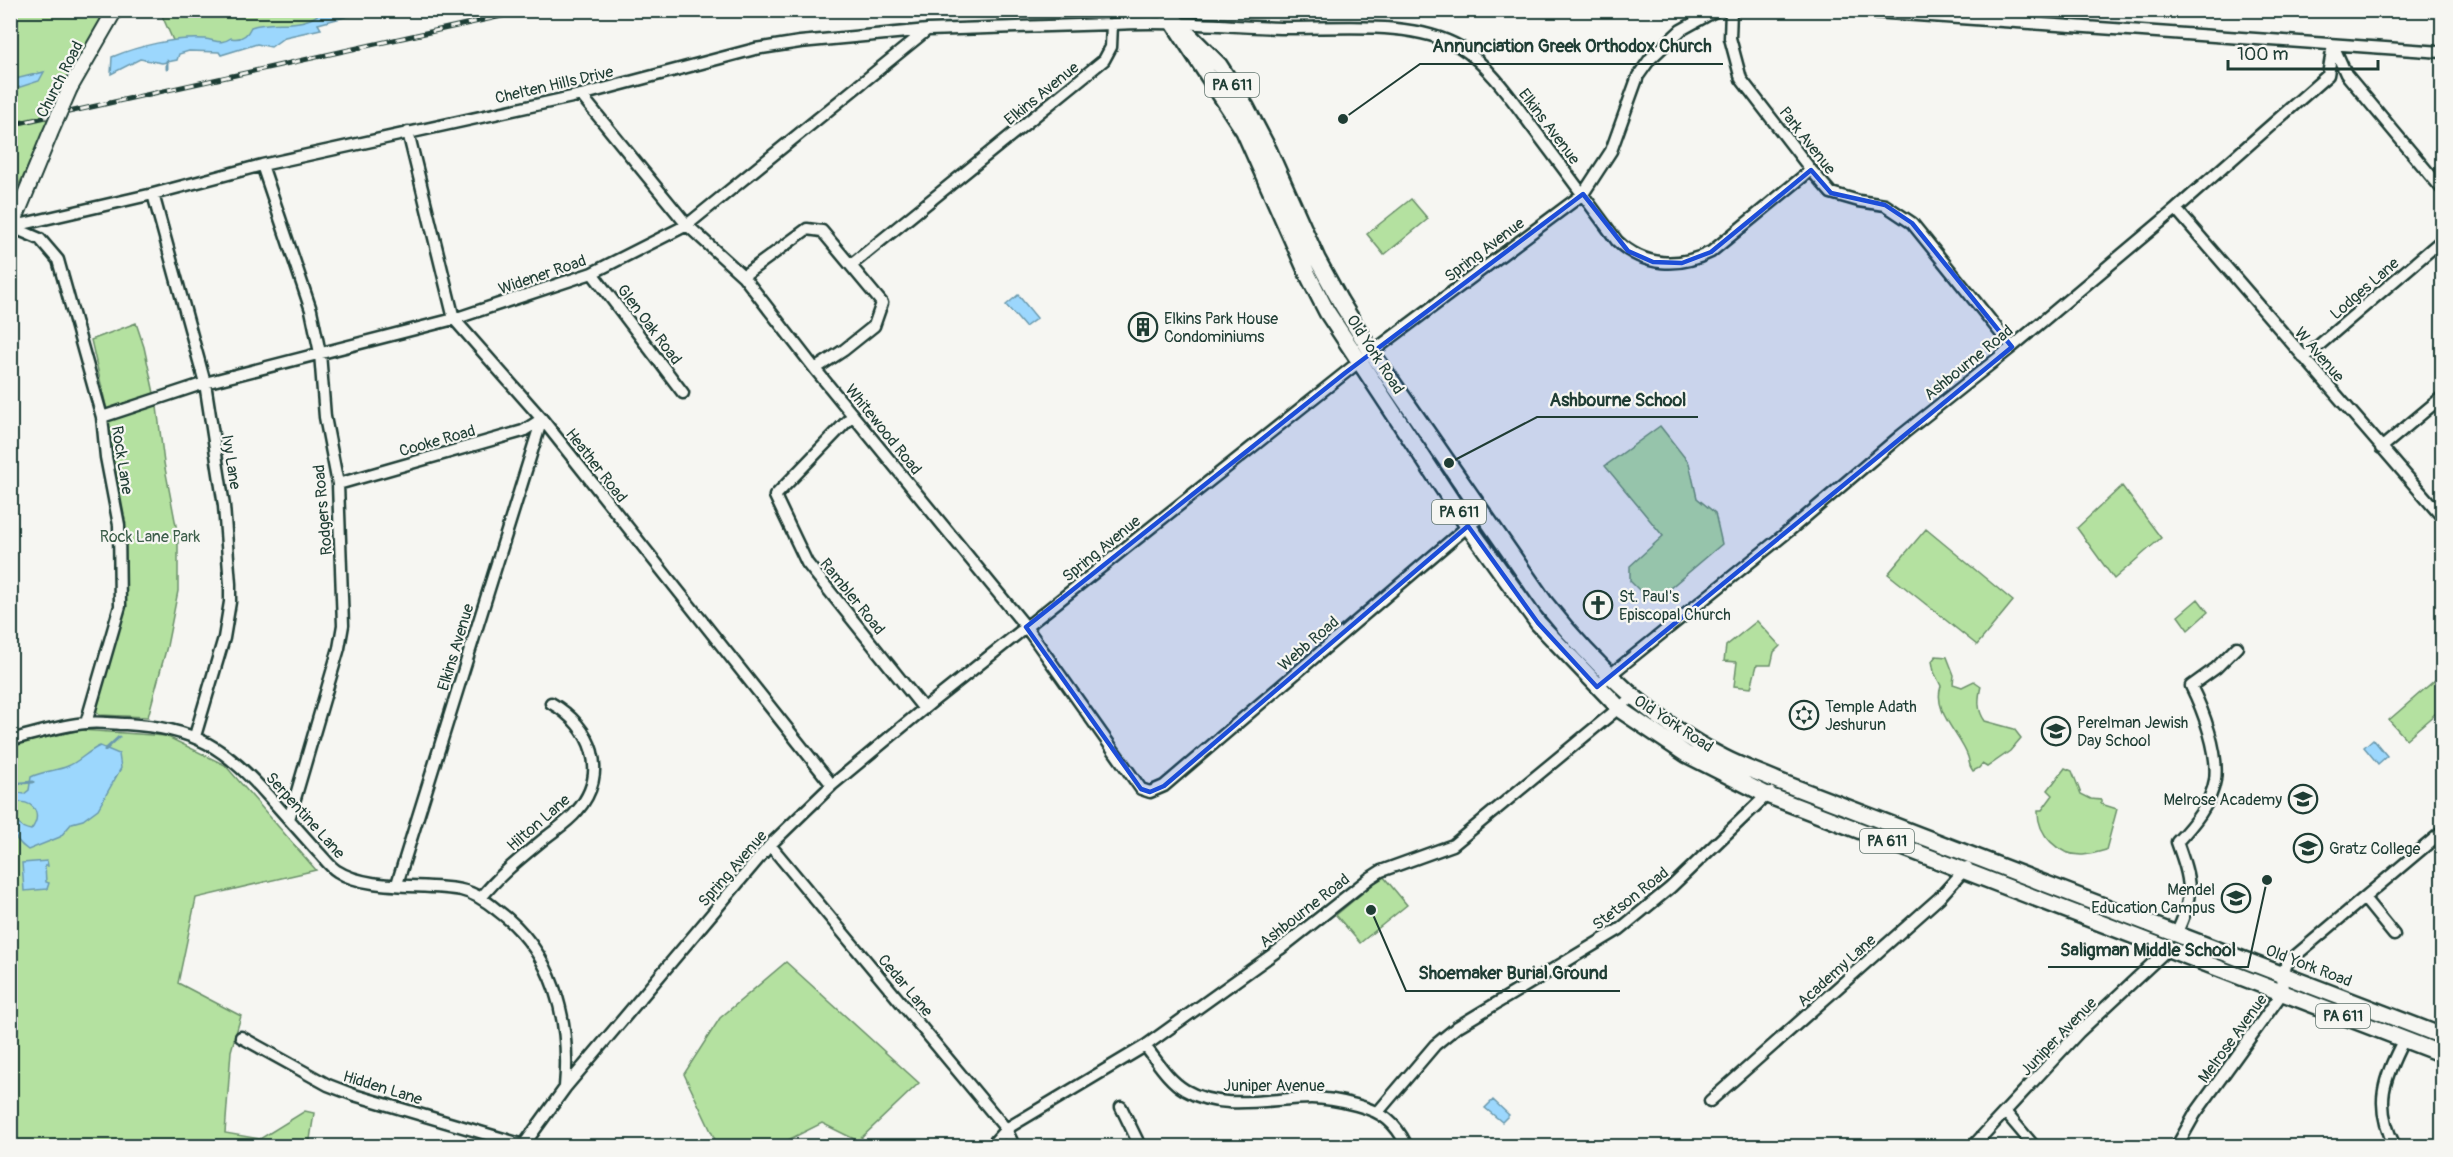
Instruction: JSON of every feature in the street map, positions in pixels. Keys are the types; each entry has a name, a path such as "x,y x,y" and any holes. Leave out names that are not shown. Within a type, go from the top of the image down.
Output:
{"highway":[{"name":"Old York Road","path":"1168,16 1219,65 1246,107 1366,357 1468,525 1538,623 1619,708 1654,735 1686,754 1767,795 2442,1054"},
{"name":"Old York Road","path":"1366,357 1485,514 1545,603 1577,642 1632,697 1679,732 1724,758 1778,781 2442,1035"}],"main road":[{"name":"Church Road","path":"11,228 70,88 115,10"}],"street":[{"name":"Spring Avenue","path":"523,1146 565,1088 770,845 832,785 1026,627 1366,357 1583,194 1611,151 1638,76 1650,59 1681,30 1717,10"},
{"name":"Park Avenue","path":"1731,10 1730,38 1741,79 1811,170 1831,193 1885,205 1912,223 2012,347"},
{"path":"1845,10 2442,52"},
{"name":"Elkins Avenue","path":"851,265 1104,60 1111,47 1112,24 1168,16 1284,28 1404,29 1431,35 1460,48 1491,74 1617,241 1628,251 1653,261 1682,263 1695,260 1711,252 1811,170"},
{"name":"Chelten Hills Drive","path":"11,228 262,165 581,94 755,49 800,42 928,30 1112,24"},
{"name":"Widener Road","path":"102,417 205,383 454,319 592,273 687,225 928,30"},
{"path":"2333,45 2346,74 2442,189"},
{"name":"Ashbourne Road","path":"1598,687 1790,530 1899,437 2012,347 2176,209 2328,75 2333,45"},
{"name":"Whitewood Road","path":"581,94 687,225 743,276 815,369 1026,627 1135,783 1141,789 1150,792"},
{"name":"Heather Road","path":"408,132 454,319 542,419 832,785"},
{"name":"Rodgers Road","path":"262,165 311,310 320,352 325,417 338,484 343,625 339,648 289,819"},
{"name":"Ivy Lane","path":"153,194 205,383 224,506 230,602 216,671 195,736"},
{"name":"W Avenue","path":"2176,209 2442,517"},
{"name":"Rock Lane","path":"11,228 40,239 58,260 102,417 106,457 119,525 121,593 111,640 86,723"},
{"path":"743,276 807,229 822,231 882,303 874,326 815,369"},
{"name":"Lodges Lane","path":"2304,358 2442,240"},
{"name":"Glen Oak Road","path":"592,273 683,393"},
{"path":"2381,448 2442,397"},
{"name":"Rambler Road","path":"853,415 775,496 807,563 924,709"},
{"name":"Elkins Avenue","path":"397,884 542,419"},
{"name":"Cooke Road","path":"338,484 523,431 542,419"},
{"name":"Webb Road","path":"1150,792 1164,786 1468,525 1485,514"},
{"path":"2176,933 2187,912 2189,890 2187,869 2177,842 2198,820 2215,780 2215,763 2203,710 2191,686 2216,668 2237,647"},
{"name":"Ashbourne Road","path":"991,1146 1006,1129 1145,1046 1280,949 1370,878 1381,871 1453,845 1632,697"},
{"name":"Hilton Lane","path":"481,898 503,871 575,813 589,792 594,769 590,743 569,716 551,703"},
{"name":"Serpentine Lane","path":"10,740 86,723 166,728 195,736 234,762 253,779 334,870 362,881 462,890 481,898 522,933 548,971 557,993 564,1027 565,1088"},
{"name":"Stetson Road","path":"1378,1112 1435,1045 1457,1027 1620,928 1670,888 1767,795 1778,781"},
{"path":"2282,974 2288,962 2442,832"},
{"name":"Cedar Lane","path":"770,845 1006,1129 1014,1146"},
{"name":"Academy Lane","path":"1710,1101 1939,898 1977,856"},
{"path":"2364,898 2394,935"},
{"name":"Juniper Avenue","path":"1973,1146 2079,1032 2168,949"},
{"name":"Melrose Avenue","path":"2178,1146 2195,1114 2283,992 2282,974"},
{"name":"Hidden Lane","path":"241,1037 328,1085 523,1146"},
{"path":"2396,1146 2384,1115 2382,1098 2385,1081 2404,1039"},
{"name":"Juniper Avenue","path":"1145,1046 1176,1083 1185,1090 1205,1098 1227,1102 1325,1099 1378,1112"},
{"path":"1121,1107 1140,1146"},
{"path":"1378,1112 1397,1130 1407,1146"},
{"path":"2006,1113 2034,1146"}],"highlighted area":[{"path":"1811,170 1831,193 1885,205 1912,223 2012,347 1597,687 1538,623 1468,526 1164,786 1150,792 1141,789 1026,627 1345,373 1583,194 1628,251 1653,262 1682,263 1711,252"}],"green space":[{"path":"11,11 115,11 11,198"},
{"path":"160,11 342,11 216,45 175,45"},
{"path":"1411,199 1428,219 1384,255 1367,234"},
{"name":"Rock Lane Park","path":"136,323 144,347 157,407 164,463 178,536 178,591 167,646 148,717 99,715 95,709 123,613 106,406 91,340"},
{"path":"1660,426 1689,463 1697,498 1715,513 1722,544 1663,594 1648,599 1630,581 1630,566 1663,536 1605,466"},
{"path":"2122,486 2161,538 2114,579 2077,528"},
{"path":"1926,529 2013,601 1977,645 1888,574"},
{"path":"2198,599 2208,612 2188,630 2178,616"},
{"path":"1757,621 1780,646 1774,652 1771,665 1757,665 1751,688 1734,686 1737,662 1724,661 1726,646"},
{"path":"1936,656 1947,657 1954,675 1953,684 1962,687 1974,681 1981,686 1979,704 1985,721 2014,729 2021,738 2010,751 1987,767 1982,764 1973,771 1964,749 1948,723 1940,705 1941,686 1934,672 1932,661"},
{"path":"2442,674 2442,708 2406,739 2389,720"},
{"path":"81,730 166,736 225,765 316,870 196,898 178,983 241,1016 231,1051 225,1133 260,1139 305,1111 314,1113 309,1146 11,1146 10,745"},
{"path":"2065,768 2072,771 2081,794 2091,799 2101,800 2101,804 2117,809 2106,850 2083,855 2065,852 2051,842 2041,827 2038,810 2042,810 2053,795 2048,790"},
{"path":"1383,876 1407,905 1360,943 1336,915"},
{"path":"786,962 919,1083 858,1141 822,1123 776,1146 718,1146 684,1074 720,1018"}],"water":[{"path":"323,10 368,11 318,24 321,29 285,37 271,47 257,44 221,55 219,52 189,51 179,54 177,60 162,63 140,59 111,74 112,57 133,49 181,39 224,41 243,37 251,27 308,20"},
{"path":"44,72 39,81 11,90 11,80"},
{"path":"1018,295 1037,318 1025,327 1006,305"},
{"path":"2373,739 2387,756 2378,764 2364,747"},
{"path":"100,746 119,754 121,768 98,809 83,820 72,823 60,837 28,850 12,831 10,816 11,791 24,794 29,790 31,777 68,766","holes":["20,802 26,803 36,812 36,820 31,830 23,828 18,823 11,808"]},
{"path":"47,861 46,882 49,883 47,889 24,891 22,863"},
{"path":"1493,1100 1509,1115 1502,1122 1485,1108"}],"waterway":[{"path":"167,61 167,69"},
{"path":"105,750 119,737"},
{"path":"10,784 33,782"}],"railway":[{"path":"10,125 529,10"}],"place":[{"name":"Annunciation Greek Orthodox Church","path":"1343,119"},
{"name":"Elkins Park House Condominiums","path":"1143,327"},
{"name":"Ashbourne School","path":"1449,463"},
{"name":"St. Paul's Episcopal Church","path":"1598,605"},
{"name":"Temple Adath Jeshurun","path":"1804,715"},
{"name":"Perelman Jewish Day School","path":"2056,731"},
{"name":"Melrose Academy","path":"2303,799"},
{"name":"Gratz College","path":"2308,848"},
{"name":"Saligman Middle School","path":"2267,880"},
{"name":"Mendel Education Campus","path":"2236,898"},
{"name":"Shoemaker Burial Ground","path":"1371,910"}]}
